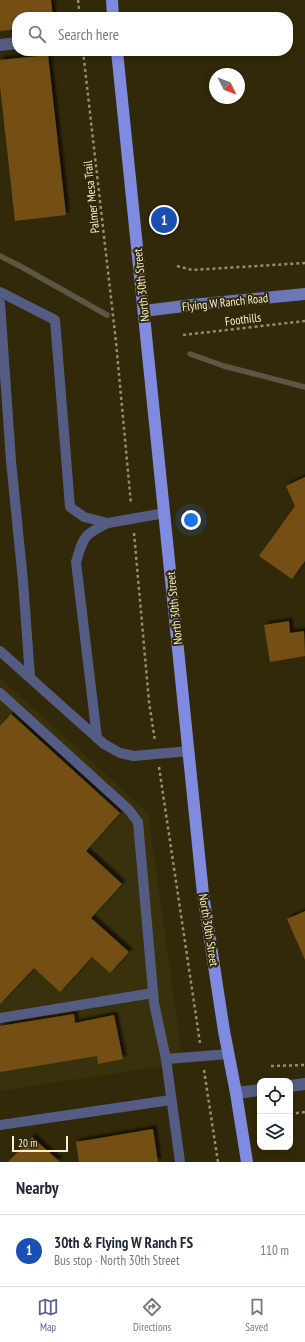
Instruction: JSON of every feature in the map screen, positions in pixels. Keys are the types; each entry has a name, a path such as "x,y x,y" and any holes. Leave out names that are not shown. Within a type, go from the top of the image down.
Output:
{"main road":[{"path":"112,0 113,12"},
{"name":"North 30th Street","path":"118,56 203,894 248,1162"}],"street":[{"path":"0,45 12,44"},
{"name":"Flying W Ranch Road","path":"144,311 305,294"},
{"path":"293,1086 305,1084"},
{"path":"236,1093 257,1090"}],"lane":[{"path":"0,292 55,320 70,507 84,517 108,523"},
{"path":"0,303 11,461 23,581 30,677"},
{"path":"97,738 76,562 83,539 93,530 108,523 165,513"},
{"path":"0,650 97,738 104,744 120,753 134,756 189,751"},
{"path":"0,692 129,810 138,822 153,993 166,1059 180,1162"},
{"path":"0,1018 153,993"},
{"path":"166,1059 229,1054"},
{"path":"0,1125 171,1100"}],"path":[{"path":"78,0 79,12"},
{"name":"Palmer Mesa Trail","path":"84,56 116,342"},
{"path":"177,266 192,270 305,262"},
{"name":"Foothills","path":"183,335 305,321"},
{"path":"271,1066 305,1065"},
{"path":"293,1114 305,1112"}],"shaded area":[{"path":"0,678 148,813 183,1063 0,1091"}],"building":[{"path":"0,0 51,0 52,12 12,12 12,30 0,31"},
{"path":"48,56 66,215 15,221 0,86 0,60"},
{"path":"305,477 305,561 292,579 259,556 295,506 286,486"},
{"path":"289,621 290,633 304,631 305,656 270,662 264,625"},
{"path":"11,714 120,813 86,851 122,884 91,918 129,952 110,973 92,957 60,992 34,968 0,1004 0,726"},
{"path":"305,911 305,960 287,919"},
{"path":"74,1014 75,1023 114,1015 123,1059 98,1064 97,1056 0,1072 0,1026"},
{"path":"153,1129 158,1162 79,1162 76,1142"},
{"path":"32,1137 60,1162 8,1162"}],"waterway":[{"path":"0,256 107,315"},
{"path":"190,354 224,366 305,387"}],"place":[{"name":"30th & Flying W Ranch FS","path":"164,220"}]}
